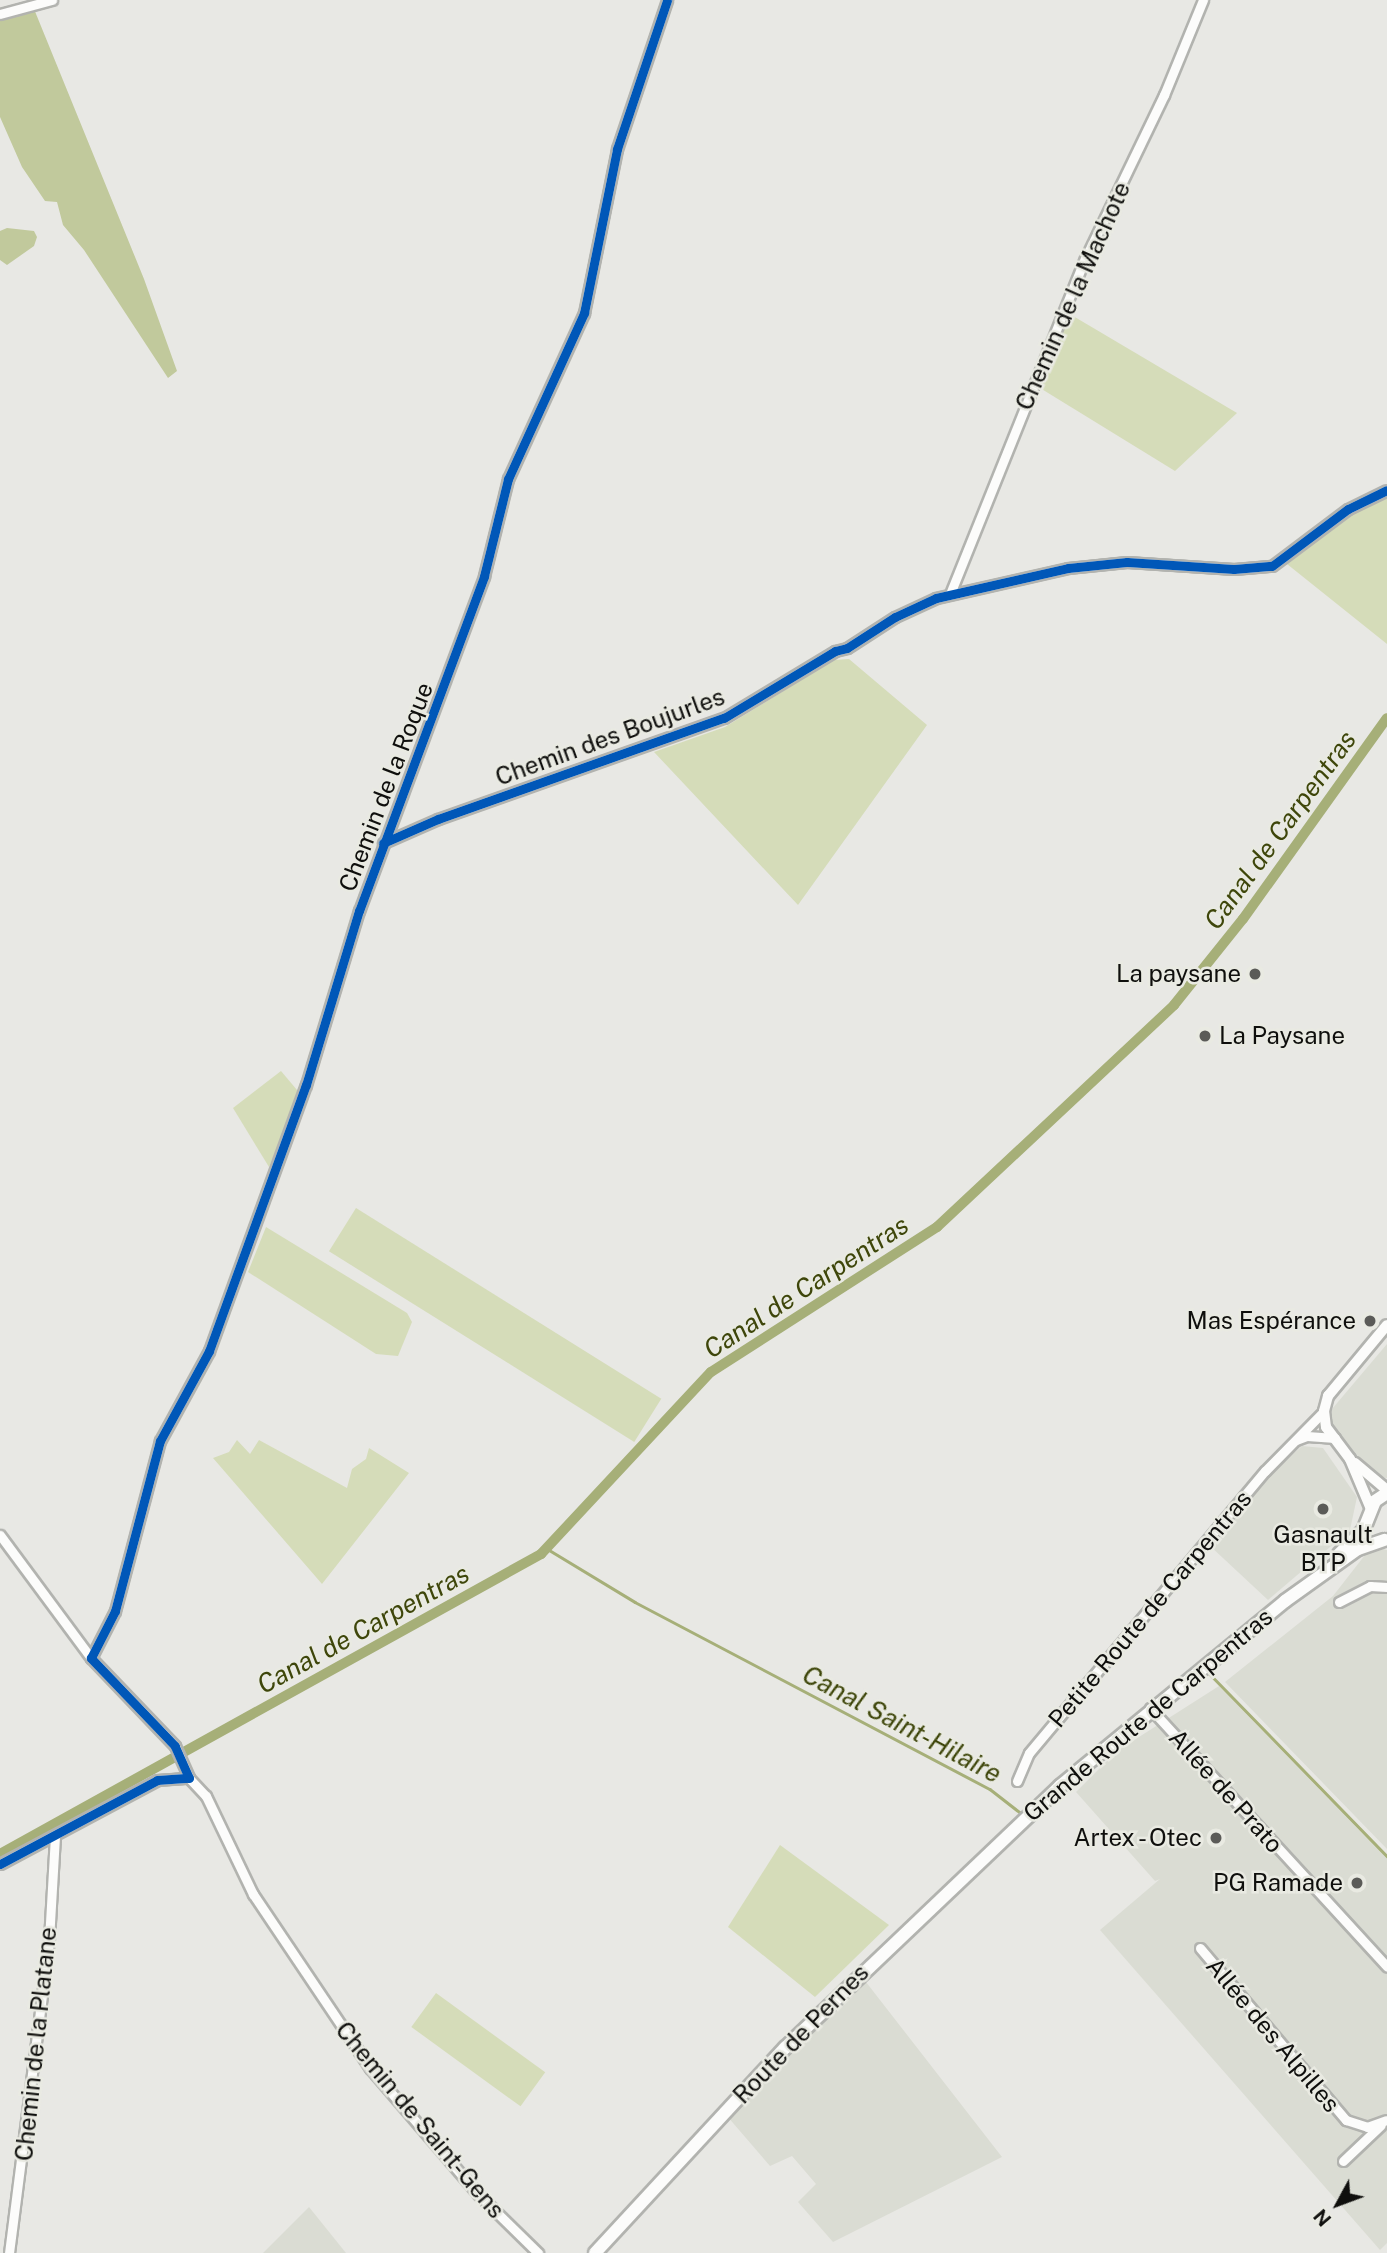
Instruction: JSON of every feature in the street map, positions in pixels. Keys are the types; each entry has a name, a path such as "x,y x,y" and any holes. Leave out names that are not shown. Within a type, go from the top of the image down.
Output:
{"main road":[{"name":"Grande Route de Carpentras","path":"1285,1601 1352,1542 1387,1492"},
{"name":"Grande Route de Carpentras","path":"1012,1829 1150,1708 1285,1601 1357,1549 1385,1540 1371,1514"},
{"name":"Route de Pernes","path":"598,2251 785,2048 1012,1829"}],"street":[{"path":"0,14 52,0"},
{"name":"Chemin de la Roque","path":"91,1658 116,1611 160,1441 209,1351 306,1085 383,843 484,576 508,479 584,313 617,149 667,0"},
{"name":"Chemin de la Machote","path":"950,594 1085,259 1164,95 1203,0"},
{"name":"Chemin des Boujurles","path":"383,843 438,819 724,718 895,617 950,594 1068,568 1127,562 1234,569 1272,566 1348,509 1387,490"},
{"name":"Petite Route de Carpentras","path":"1017,1781 1029,1753 1291,1442 1324,1410 1328,1396 1385,1331"},
{"path":"1324,1410 1326,1427 1350,1459 1387,1492"},
{"path":"1291,1442 1307,1436 1335,1438"},
{"path":"1350,1459 1371,1514"},
{"name":"Chemin de Saint-Gens","path":"0,1535 91,1658 177,1750 189,1778 205,1796 253,1894 350,2041 479,2195 538,2253"},
{"path":"1339,1602 1370,1586 1387,1587"},
{"name":"Allée de Prato","path":"1150,1708 1387,1967"},
{"path":"0,1864 157,1780 189,1778"},
{"name":"Chemin de la Platane","path":"9,2253 48,1940 55,1835"},
{"name":"Allée des Alpilles","path":"1200,1948 1346,2120 1367,2127 1386,2119"},
{"path":"1343,2161 1386,2119"}],"shaded area":[{"path":"1387,1344 1387,1478 1373,1476 1332,1426 1332,1409"},
{"path":"1302,1446 1323,1448 1357,1497 1350,1530 1268,1600 1209,1545 1262,1482"},
{"path":"1372,1546 1387,1550 1387,1849 1225,1682 1333,1596"},
{"path":"1219,1686 1387,1859 1387,2243 1380,2250 1100,1930 1160,1879 1155,1881 1076,1792 1117,1751"},
{"path":"866,1982 1002,2157 833,2242 798,2202 816,2184 792,2156 770,2166 727,2116"},
{"path":"309,2207 346,2253 263,2253"}],"green space":[{"path":"34,9 144,279 177,371 168,378 84,250 63,225 57,202 45,201 22,167 0,117 0,20"},
{"path":"7,228 34,231 37,237 34,246 7,265 0,260 0,231"},
{"path":"1068,313 1237,413 1175,471 1040,388"},
{"path":"1387,494 1387,644 1287,564 1335,524"},
{"path":"849,659 927,725 798,905 654,752 725,727 834,660"},
{"path":"281,1071 297,1090 297,1099 269,1167 233,1108"},
{"path":"356,1208 661,1399 634,1442 329,1251"},
{"path":"266,1227 407,1313 412,1322 398,1356 376,1354 248,1272"},
{"path":"237,1440 250,1454 259,1440 347,1488 352,1469 366,1459 369,1448 409,1473 322,1584 213,1458 229,1452"},
{"path":"780,1845 889,1925 815,1997 728,1927"},
{"path":"436,1993 545,2072 521,2106 411,2027"}],"waterway":[{"name":"Canal de Carpentras","path":"0,1854 541,1554 711,1372 937,1227 1174,1005 1243,919 1387,718"},
{"name":"Canal Saint-Hilaire","path":"546,1548 635,1602 990,1789 1022,1814"},
{"name":"Canal Saint-Hilaire","path":"1206,1670 1387,1856"}],"cycle path":[{"path":"0,1864 157,1780 189,1778 175,1746 91,1658 115,1611 160,1441 209,1351 306,1085 359,911 484,576 508,479 584,313 617,149 667,0"},
{"path":"383,843 438,819 724,718 835,651 847,648 895,617 936,598 1068,568 1127,562 1234,569 1272,566 1348,509 1387,490"}],"place":[{"name":"La paysane","path":"1255,974"},
{"name":"La Paysane","path":"1205,1036"},
{"name":"Mas Espérance","path":"1370,1321"},
{"name":"Gasnault BTP","path":"1323,1509"},
{"name":"Artex - Otec","path":"1216,1838"},
{"name":"PG Ramade","path":"1357,1883"}]}
